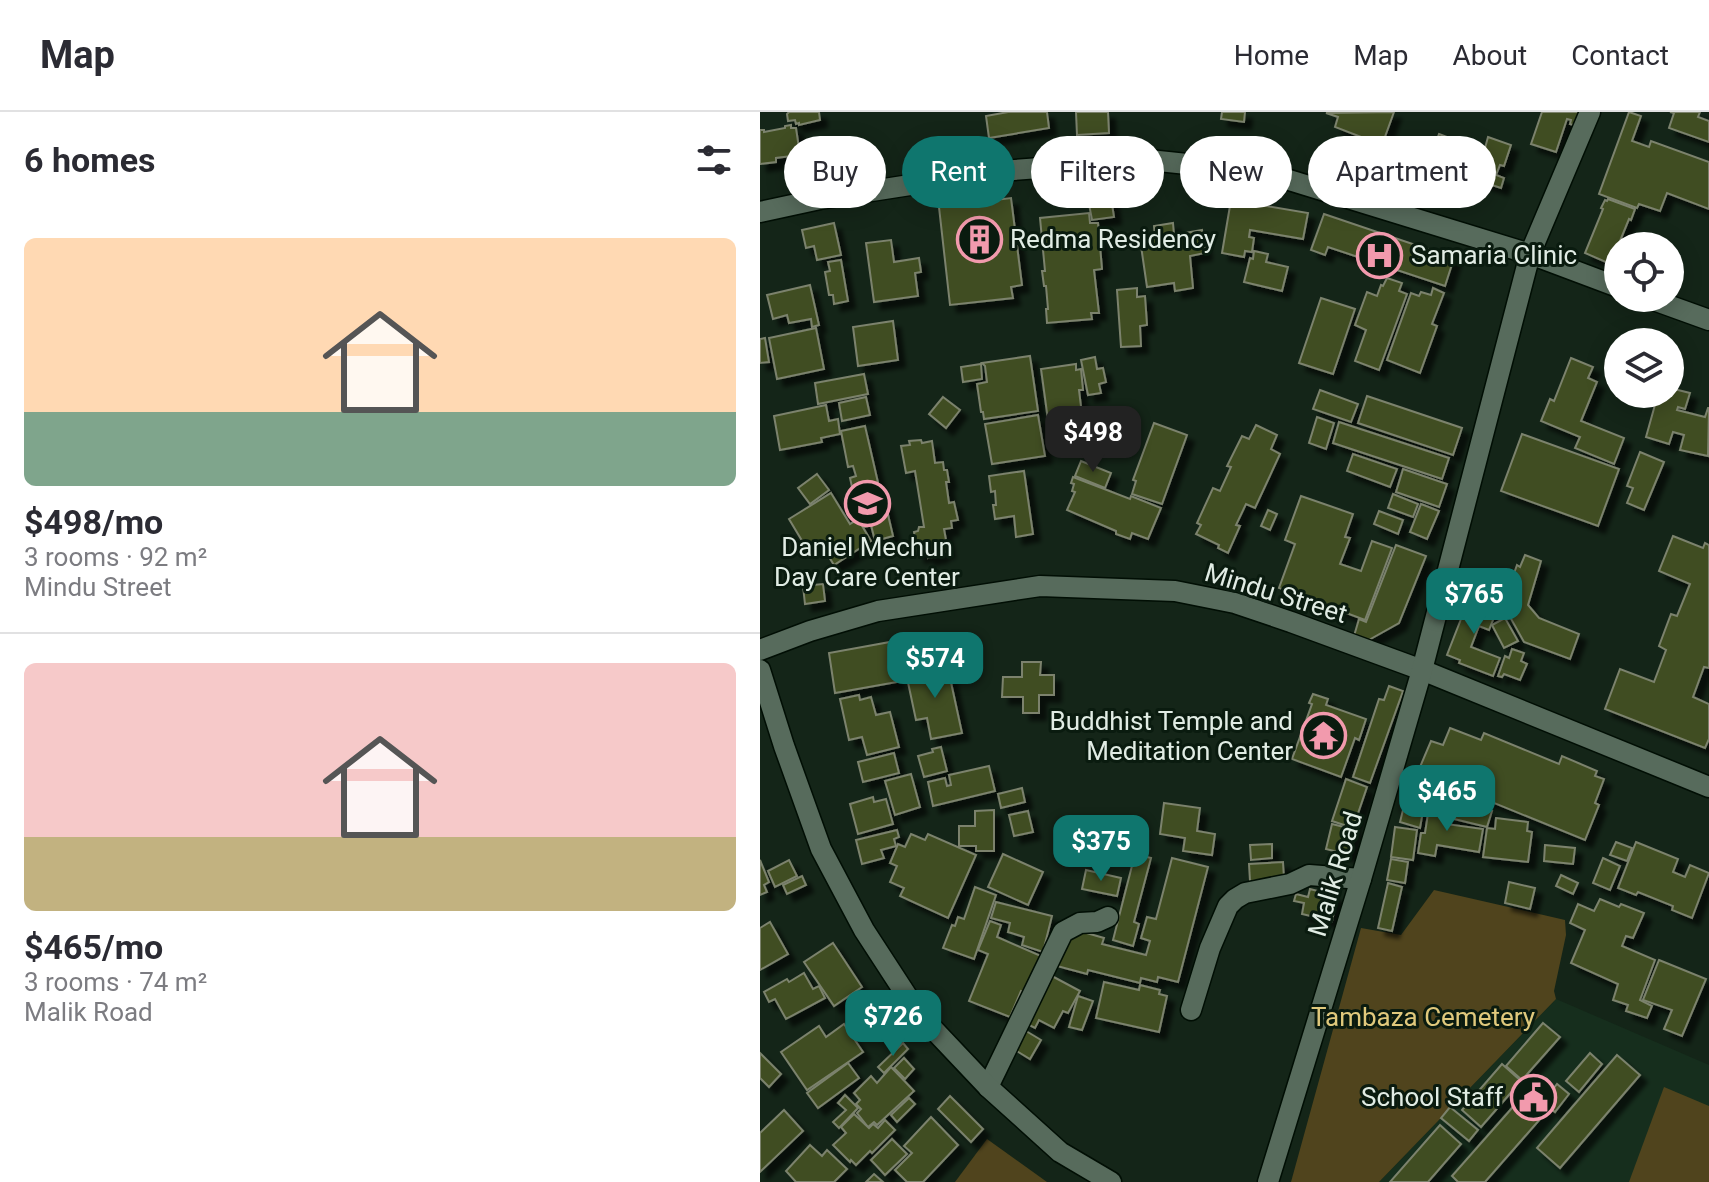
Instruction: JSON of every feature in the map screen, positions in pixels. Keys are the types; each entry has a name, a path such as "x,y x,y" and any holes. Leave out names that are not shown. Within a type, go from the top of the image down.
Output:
{"street":[{"name":"Malik Road","path":"1268,1182 1422,670 1530,254 1590,112"},
{"path":"760,212 820,199 1000,171 1149,160 1263,172 1530,254 1604,282"},
{"path":"1684,311 1709,320"},
{"name":"Mindu Street","path":"760,650 878,611 1040,586 1175,591 1235,603 1422,670 1709,787"},
{"path":"760,670 821,849 864,930 918,1013 988,1087 1060,1152 1111,1182"},
{"path":"1191,1010 1210,948 1228,906 1235,899 1245,893 1290,884 1309,875 1361,879"},
{"path":"988,1087 1063,932 1080,923 1097,922 1108,917"}],"shaded area":[{"path":"1556,999 1709,1065 1709,1182 1379,1182"}],"green space":[{"name":"Tambaza Cemetery","path":"1434,890 1565,920 1566,935 1554,991 1556,999 1379,1182 1291,1182 1361,928 1401,935"},
{"path":"1664,1087 1709,1106 1709,1182 1629,1182"},
{"path":"987,1139 1047,1182 955,1182"}],"building":[{"path":"789,112 819,112 820,120 799,125 795,120 788,121"},
{"path":"1008,112 1047,112 1049,128 989,136 986,116"},
{"path":"1076,112 1108,112 1109,133 1077,135"},
{"path":"1222,112 1245,112 1244,122 1221,119"},
{"path":"1394,112 1385,136 1358,136 1335,127 1338,117 1326,113"},
{"path":"1542,112 1581,112 1577,126 1567,119 1556,152 1531,144"},
{"path":"1629,112 1641,116 1632,141 1649,147 1651,141 1709,162 1709,209 1667,193 1660,211 1639,204 1637,208 1599,194"},
{"path":"1670,112 1700,112 1698,117 1709,121 1709,142 1669,128 1674,113"},
{"path":"785,126 796,128 797,136 784,136 784,157 776,158 776,162 760,164 760,130 764,132"},
{"path":"1496,140 1511,145 1504,166 1500,165 1496,175"},
{"path":"1496,175 1504,178 1501,188 1496,186"},
{"path":"1607,201 1635,209 1624,232 1604,232 1604,261 1585,253 1601,208"},
{"name":"Redma Residency","path":"939,208 1012,208 1022,285 1011,287 1013,298 950,305"},
{"path":"1090,208 1113,208 1114,217 1092,220"},
{"path":"1230,208 1278,208 1308,213 1303,239 1250,230 1249,237 1254,238 1252,252 1245,251 1244,257 1222,253"},
{"path":"1089,213 1090,223 1098,223 1102,269 1094,270 1099,313 1091,313 1092,319 1047,323 1040,218"},
{"path":"1324,214 1454,258 1445,286 1328,247 1325,255 1311,250"},
{"path":"834,223 841,255 817,260 814,246 806,248 802,230"},
{"path":"1173,223 1174,235 1202,230 1205,253 1190,256 1193,288 1175,291 1174,283 1147,287 1140,239 1155,237 1154,226"},
{"path":"891,240 894,262 919,258 921,272 915,273 918,296 874,302 866,243"},
{"path":"1254,251 1268,254 1266,262 1288,267 1282,291 1244,282"},
{"path":"841,260 848,301 834,304 825,272 830,271 828,262"},
{"path":"1387,278 1402,283 1399,291 1407,294 1379,370 1355,361 1366,330 1355,325 1367,292 1377,296"},
{"path":"810,285 819,325 812,327 811,319 789,323 787,315 773,319 767,295"},
{"path":"1137,288 1137,297 1145,296 1147,325 1140,326 1141,346 1121,347 1117,290"},
{"path":"1433,288 1444,293 1432,324 1437,326 1420,373 1387,360 1411,293 1431,295"},
{"path":"1321,298 1355,309 1333,374 1299,363"},
{"path":"893,321 898,360 858,366 853,327"},
{"path":"816,328 824,369 777,379 769,338"},
{"path":"765,338 769,362 760,363 760,339"},
{"path":"1030,356 1038,411 984,419 977,384 987,382 982,363"},
{"path":"1095,357 1097,369 1103,368 1106,382 1099,384 1101,393 1088,395 1081,360"},
{"path":"1571,358 1593,367 1588,378 1597,382 1581,421 1624,438 1614,464 1575,448 1580,437 1541,421 1550,399 1554,401"},
{"path":"981,364 982,379 963,382 961,367"},
{"path":"1076,364 1076,370 1081,369 1083,390 1079,390 1082,415 1048,420 1041,369"},
{"path":"864,374 868,394 818,404 815,383"},
{"path":"1320,390 1358,404 1351,422 1313,409"},
{"path":"1684,392 1690,393 1685,409 1682,408 1684,408"},
{"path":"1367,396 1462,428 1453,455 1358,423"},
{"path":"866,397 870,415 842,421 839,403"},
{"path":"943,397 960,410 946,428 929,414"},
{"path":"826,405 829,421 838,419 840,434 821,438 822,442 780,450 774,416"},
{"path":"1654,408 1678,408 1705,417 1709,408 1708,456 1680,450 1684,435 1673,432 1669,444 1646,437"},
{"path":"1038,415 1045,456 992,464 985,424"},
{"path":"1317,417 1334,423 1326,449 1309,443"},
{"path":"1339,422 1449,458 1442,479 1333,443"},
{"path":"1154,423 1187,435 1162,504 1132,494 1136,481 1133,480"},
{"path":"1256,425 1277,435 1271,449 1280,454 1255,508 1246,504 1228,553 1196,534 1201,525 1197,523 1213,488 1220,491 1231,467 1227,466 1242,436 1249,439"},
{"path":"865,426 882,500 856,505 850,478 856,476 853,466 848,467 841,431"},
{"path":"1522,434 1619,469 1598,526 1501,491"},
{"path":"921,440 922,443 932,441 935,463 943,462 944,470 947,470 949,503 954,502 958,520 951,521 952,528 944,529 948,551 928,558 927,554 918,556 914,532 924,527 915,471 906,473 901,446 910,445 909,441"},
{"path":"1640,452 1664,462 1644,510 1627,503 1633,488 1627,486"},
{"path":"1353,454 1397,469 1390,487 1347,471"},
{"path":"1081,461 1111,473 1105,488 1075,476"},
{"path":"1403,469 1447,484 1439,507 1396,492"},
{"path":"1024,471 1033,534 1016,537 1014,516 995,519 995,491 991,492 989,476"},
{"path":"817,474 829,490 810,504 798,488"},
{"path":"1073,477 1161,508 1148,539 1132,533 1130,539 1116,534 1116,531 1067,510 1075,492 1072,491"},
{"path":"831,493 850,524 858,519 871,541 834,565 819,541 807,549 789,519"},
{"path":"1393,494 1418,504 1413,517 1388,508"},
{"path":"1301,496 1353,514 1345,537 1350,538 1340,564 1361,571 1372,541 1392,548 1365,620 1279,588 1295,544 1285,540"},
{"path":"885,502 893,536 875,541 871,525 865,527 860,506"},
{"path":"1421,504 1439,511 1427,539 1410,532"},
{"path":"1268,510 1277,514 1270,530 1261,526"},
{"path":"1379,511 1403,520 1398,534 1374,524"},
{"path":"1673,536 1703,548 1705,543 1709,545 1709,668 1704,667 1693,697 1709,704 1709,739 1705,748 1605,709 1620,669 1654,682 1666,650 1659,646 1671,614 1677,616 1690,584 1659,571"},
{"path":"1396,545 1426,556 1399,623 1367,641 1354,636 1359,619 1366,622"},
{"path":"1525,555 1541,561 1528,605 1539,618 1579,634 1570,659 1524,642 1502,607 1517,565 1520,567"},
{"path":"823,584 825,601 805,604 803,586"},
{"path":"1466,595 1498,607 1489,630 1479,626 1471,647 1500,658 1493,676 1447,655 1461,619 1457,617"},
{"path":"1505,618 1518,641 1504,648 1492,625"},
{"path":"890,642 897,682 835,693 829,653"},
{"path":"1512,649 1524,653 1521,661 1527,664 1520,680 1504,674 1498,676 1505,656 1509,658"},
{"path":"1022,662 1041,662 1040,675 1054,675 1054,695 1039,695 1039,713 1023,713 1023,697 1002,697 1003,677 1022,677"},
{"path":"947,664 962,733 931,739 927,718 916,720 906,673"},
{"path":"1389,686 1403,691 1370,783 1353,777 1379,699 1384,700"},
{"path":"1313,694 1328,699 1326,705 1366,719 1359,740 1355,738 1341,777 1292,759"},
{"path":"859,695 860,700 871,697 876,715 890,712 899,747 867,755 862,737 849,740 840,699"},
{"path":"1450,728 1481,740 1484,733 1559,764 1562,756 1597,771 1595,776 1604,779 1595,803 1599,805 1585,840 1450,785 1452,780 1420,767 1431,741 1443,745"},
{"path":"941,747 947,771 924,777 918,756"},
{"path":"894,753 899,773 863,782 858,762"},
{"path":"989,766 995,791 933,806 928,782 945,778 947,786 951,785 949,775"},
{"path":"911,774 920,807 895,815 885,781"},
{"path":"1346,779 1367,787 1353,828 1332,821"},
{"path":"1022,788 1025,802 1001,808 998,794"},
{"path":"873,797 874,802 886,799 893,824 858,834 850,804"},
{"path":"1430,801 1448,804 1446,824 1483,829 1479,852 1437,845 1435,856 1418,853"},
{"path":"1455,801 1492,811 1487,827 1450,818"},
{"path":"1164,803 1200,808 1197,831 1215,834 1212,855 1183,851 1185,838 1160,834"},
{"path":"1404,806 1423,811 1420,828 1400,822"},
{"path":"994,810 994,851 976,851 976,846 959,846 959,826 975,826 975,811"},
{"path":"1028,811 1033,832 1014,836 1009,815"},
{"path":"1496,818 1528,822 1527,831 1532,832 1528,862 1483,857 1487,828 1495,829"},
{"path":"1332,824 1356,830 1350,855 1326,849"},
{"path":"1395,827 1417,830 1413,860 1391,857"},
{"path":"897,830 899,837 894,839 896,846 881,850 884,858 862,864 856,840"},
{"path":"911,834 925,840 928,834 976,855 948,918 900,896 904,888 890,882 897,866 890,863 898,844 905,847"},
{"path":"1616,842 1632,848 1627,861 1610,855"},
{"path":"1636,842 1678,859 1673,872 1685,877 1690,865 1709,873 1692,918 1672,910 1673,906 1638,892 1636,895 1618,888"},
{"path":"1272,844 1272,858 1251,860 1250,845"},
{"path":"1545,845 1575,848 1573,864 1544,861"},
{"path":"1003,854 1043,872 1028,905 988,887"},
{"path":"1135,854 1151,858 1134,922 1139,924 1133,946 1113,940"},
{"path":"1172,858 1208,867 1178,982 1158,977 1157,982 1141,978 1140,983 1057,966 1065,935 1074,937 1076,930 1104,938 1102,944 1146,955 1150,941 1141,938 1147,917 1156,919"},
{"path":"1603,858 1620,866 1610,890 1593,883"},
{"path":"1391,859 1408,862 1405,883 1387,880"},
{"path":"760,860 769,882 764,885 767,892 760,895"},
{"path":"789,860 797,876 775,887 768,871"},
{"path":"1283,862 1284,879 1250,881 1249,864"},
{"path":"1086,870 1121,878 1117,896 1082,889"},
{"path":"1561,875 1578,883 1573,894 1556,886"},
{"path":"802,876 806,885 787,894 783,885"},
{"path":"1509,882 1535,888 1530,909 1505,903"},
{"path":"1388,883 1402,887 1392,931 1378,928"},
{"path":"975,887 996,895 974,959 943,948 952,925 955,926 958,917 964,919"},
{"path":"1310,889 1337,896 1332,921 1302,914 1304,903 1294,901 1296,894 1308,897"},
{"path":"1600,899 1644,913 1633,938 1626,936 1622,946 1655,960 1640,1000 1652,1006 1647,1018 1626,1011 1628,1005 1613,1000 1618,984 1571,963 1585,930 1570,923 1578,904 1594,911"},
{"path":"996,902 1052,916 1043,952 1022,945 1024,937 1008,932 1010,923 991,918"},
{"path":"990,921 1001,925 997,937 1041,956 1030,994 1021,991 1010,1017 969,1001 988,954 978,950"},
{"path":"770,922 788,954 760,970 760,928"},
{"path":"833,943 862,987 834,1006 804,962"},
{"path":"1659,960 1706,979 1682,1036 1664,1029 1672,1010 1643,1000"},
{"path":"804,973 813,989 819,986 825,998 786,1019 775,999 769,1002 764,992"},
{"path":"1050,975 1080,991 1068,1013 1063,1011 1054,1028 1039,1020 1035,1028 1025,1023"},
{"path":"1104,982 1139,990 1140,985 1160,990 1159,994 1167,996 1159,1032 1096,1018"},
{"path":"1078,996 1093,1001 1082,1030 1069,1027"},
{"path":"1543,1023 1560,1037 1522,1080 1506,1066"},
{"path":"844,1024 863,1052 807,1090 781,1052 819,1026 826,1037"},
{"path":"1026,1031 1041,1040 1030,1059 1015,1050"},
{"path":"903,1043 908,1049 884,1073 878,1067"},
{"path":"760,1053 781,1074 769,1087 760,1078"},
{"path":"1590,1053 1602,1064 1579,1092 1566,1081"},
{"path":"1617,1055 1640,1075 1560,1168 1537,1148"},
{"path":"904,1058 914,1069 905,1079 894,1068"},
{"path":"848,1063 859,1078 818,1108 807,1093"},
{"path":"1502,1064 1521,1081 1481,1127 1462,1110"},
{"path":"891,1067 914,1091 877,1125 874,1122 868,1127 857,1113 861,1109 856,1104 860,1100 854,1093 871,1076 877,1083"},
{"path":"1538,1076 1553,1089 1557,1084 1569,1094 1555,1112 1529,1087"},
{"path":"1527,1091 1548,1110 1485,1182 1458,1182 1452,1176"},
{"path":"845,1095 858,1108 839,1128 833,1122 846,1110 838,1103"},
{"path":"950,1096 983,1129 971,1142 938,1109"},
{"path":"909,1098 915,1104 897,1122 891,1115"},
{"path":"1450,1107 1478,1130 1469,1141 1441,1118"},
{"path":"784,1110 803,1131 760,1172 760,1133"},
{"path":"854,1114 869,1128 873,1124 878,1128 885,1120 895,1130 856,1165 833,1145 846,1133 841,1127"},
{"path":"931,1117 958,1145 923,1182 907,1182 895,1170 912,1153 904,1146"},
{"path":"1440,1125 1461,1144 1428,1182 1390,1182"},
{"path":"892,1139 907,1154 885,1175 871,1160"},
{"path":"810,1145 822,1156 827,1150 847,1169 834,1182 796,1182 786,1171"},
{"path":"874,1174 883,1182 866,1182"}],"place":[{"name":"Redma Residency","path":"979,239"},
{"name":"Samaria Clinic","path":"1380,255"},
{"name":"Daniel Mechun Day Care Center","path":"867,504"},
{"name":"Buddhist Temple and Meditation Center","path":"1324,736"},
{"name":"School Staff","path":"1534,1097"}]}
